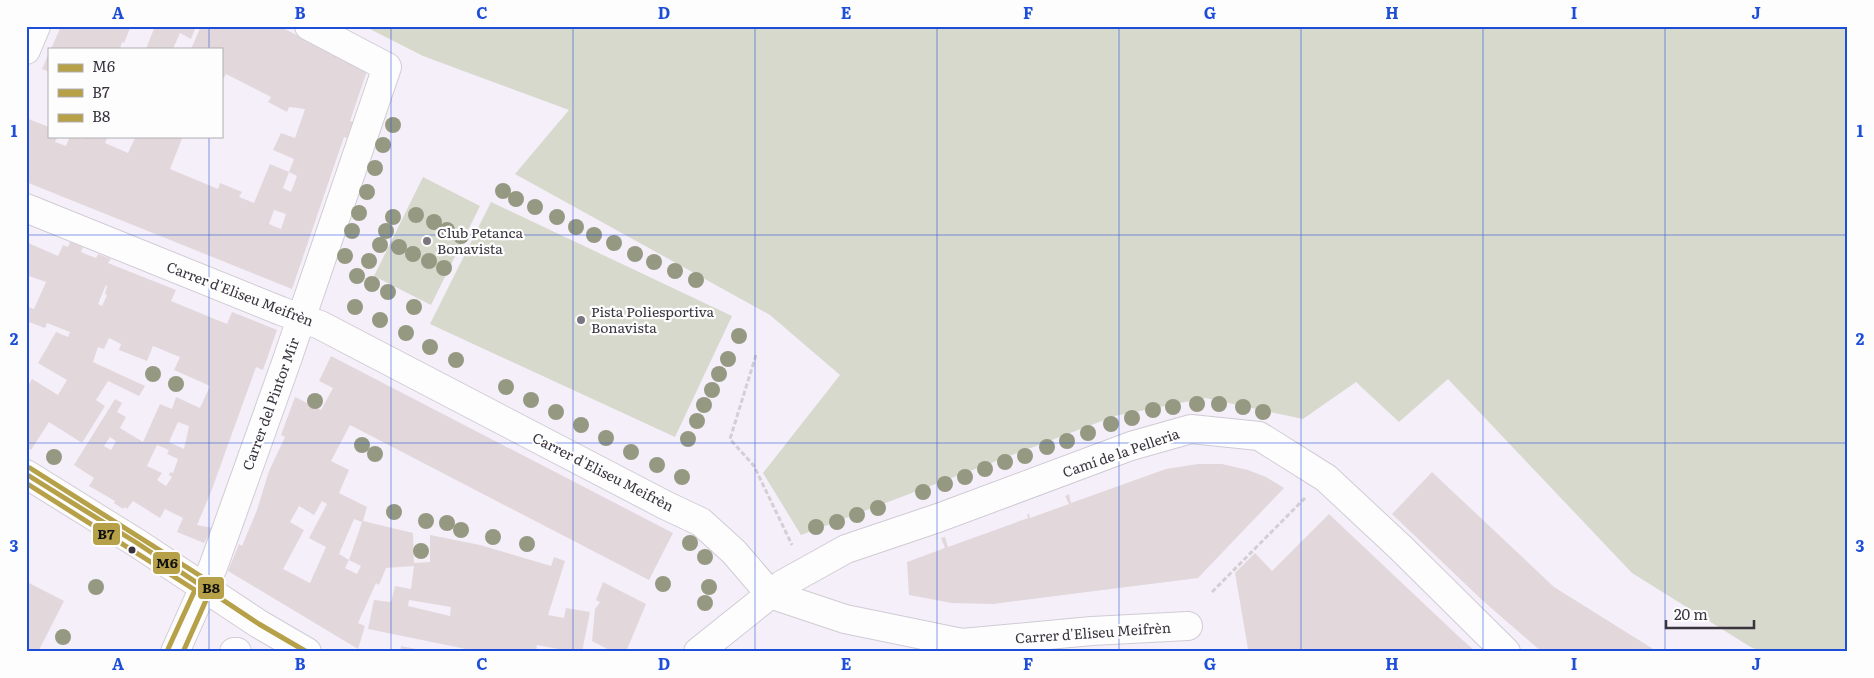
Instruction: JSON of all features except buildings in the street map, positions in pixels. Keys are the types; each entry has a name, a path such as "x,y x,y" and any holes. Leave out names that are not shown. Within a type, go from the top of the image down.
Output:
{"street":[{"path":"26,50 36,26"},
{"name":"Carrer del Pintor Mir","path":"174,652 204,587 301,319 387,67 309,26"},
{"name":"Carrer d'Eliseu Meifrèn","path":"26,208 320,325 701,522 734,552 770,594 844,619 962,643 1188,626"},
{"name":"Camí de la Pelleria","path":"698,652 783,584 803,571 846,549 938,518 1132,446 1191,429 1259,436 1326,478 1401,548 1506,652"},
{"path":"26,474 259,624 307,652"}],"path":[{"path":"756,355 730,439 754,466 783,523 803,571"},
{"path":"1212,592 1306,497"}],"shaded area":[{"path":"364,26 1848,26 1848,652 1761,652 1632,573 1448,379 1399,422 1356,382 1303,419 1205,398 1115,416 801,535 763,473 840,375 770,315 515,174 569,110 423,56"},
{"name":"Club Petanca Bonavista","path":"423,177 480,206 431,305 374,276"},
{"name":"Pista Poliesportiva Bonavista","path":"491,202 732,316 675,437 430,324"}],"transit line":[{"name":"B8","path":"30,468 210,582 211,589 183,652"},
{"name":"M6","path":"26,474 137,543 259,624 307,652"},
{"name":"B7","path":"26,483 195,590 168,649"}],"place":[{"name":"Club Petanca Bonavista","path":"427,241"},
{"name":"Pista Poliesportiva Bonavista","path":"581,320"}]}
